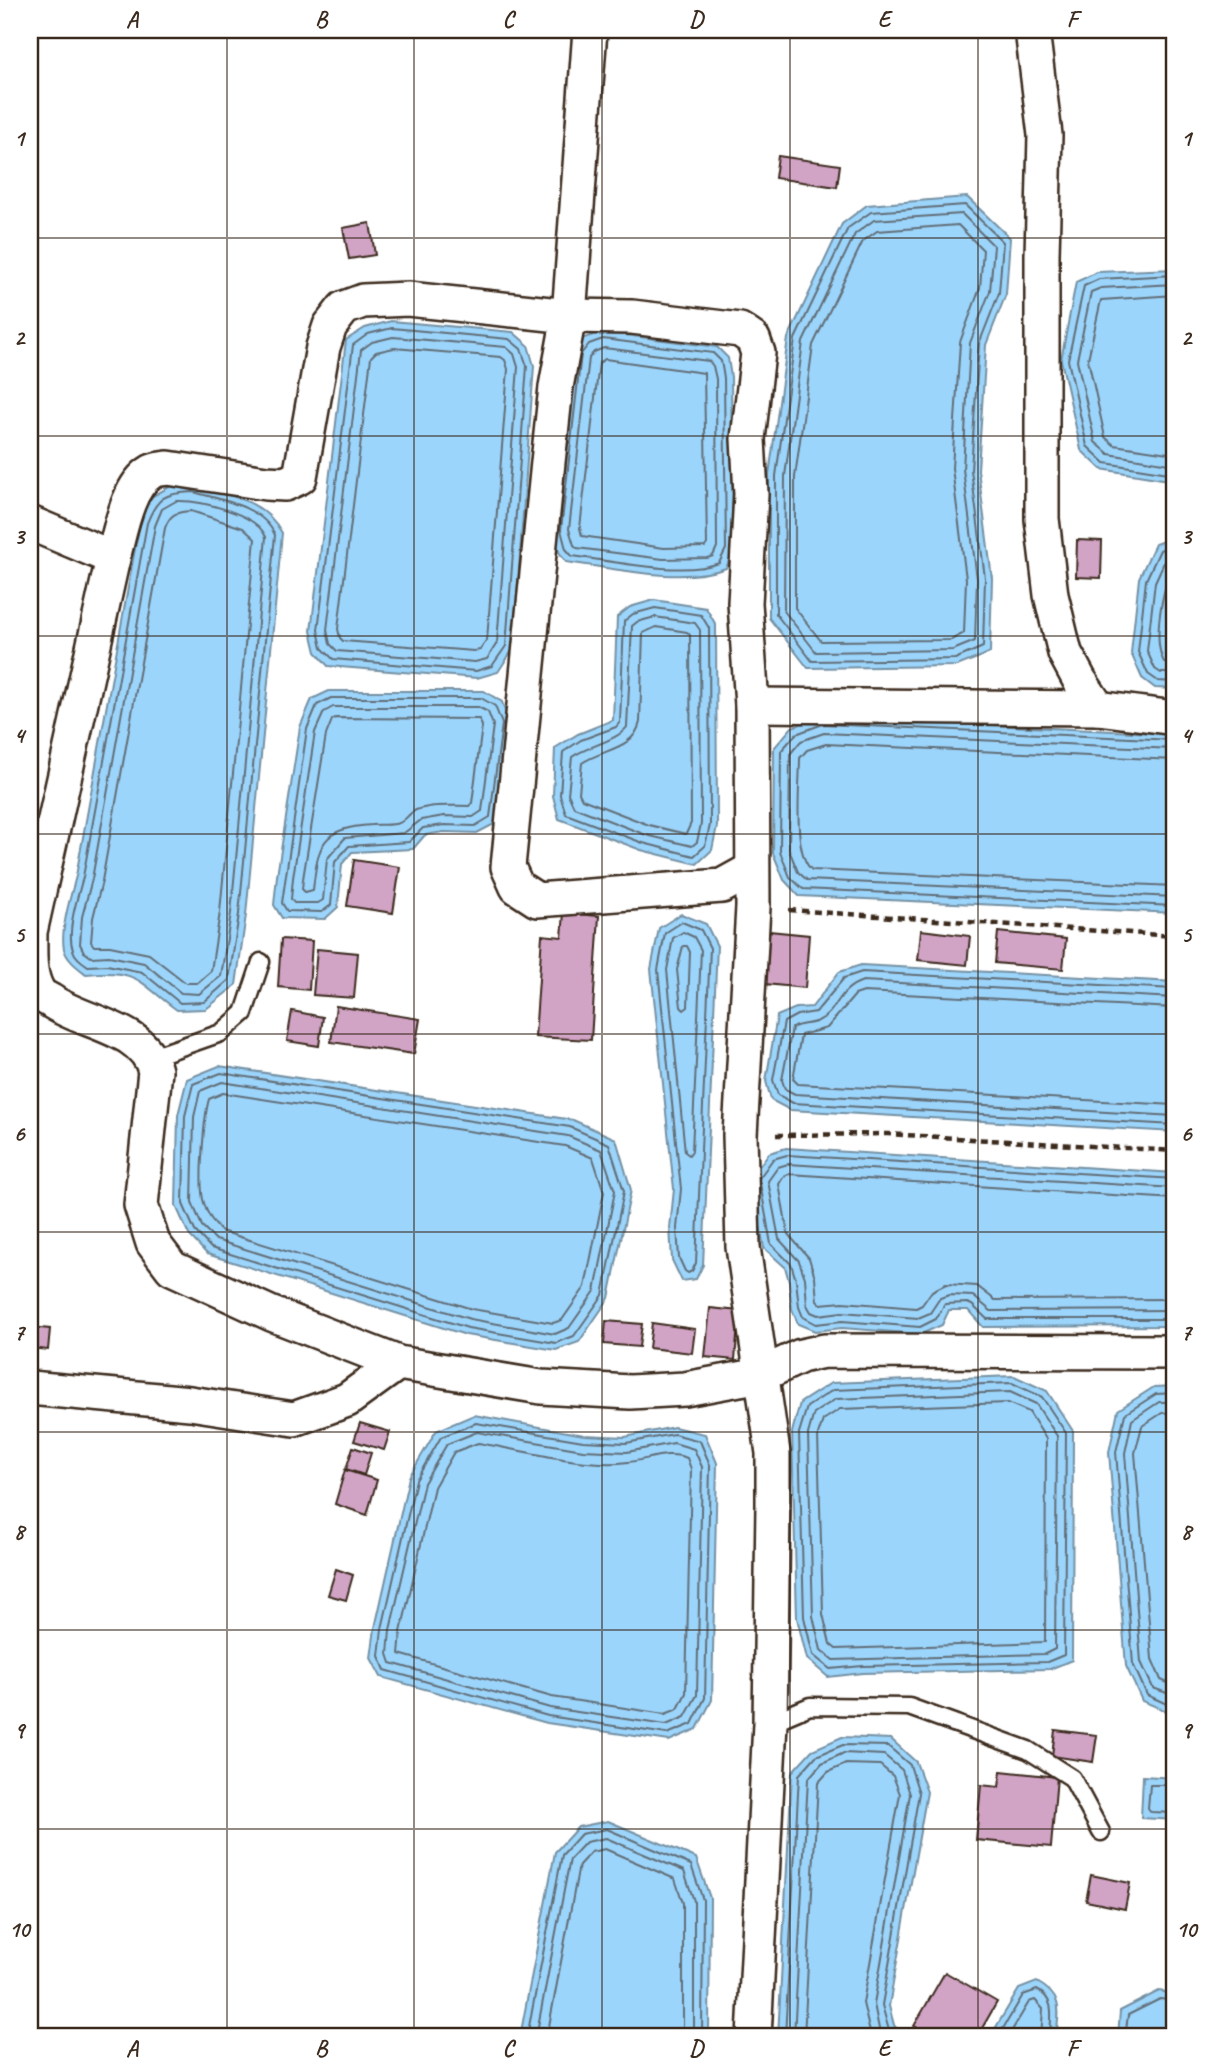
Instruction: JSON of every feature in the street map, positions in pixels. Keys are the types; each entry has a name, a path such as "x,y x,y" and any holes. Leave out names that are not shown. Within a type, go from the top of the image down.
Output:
{"street":[{"path":"590,30 569,316 556,387 508,866 517,887 537,900 722,886 751,870"},
{"path":"1032,30 1045,135 1042,519 1051,595 1065,653 1098,708"},
{"path":"754,2037 770,1723 773,1453 761,1375 743,1247 740,1135 753,907 752,705 745,603 750,514 748,439 758,353 753,339 740,330 632,317 569,316 408,299 363,300 344,308 330,326 323,347 300,477 285,484 275,484 167,468 152,471 141,481 130,498 113,558 30,932 31,971 39,993 61,1008 106,1026 140,1044 152,1057 155,1071 141,1205 153,1243 172,1268 272,1314 398,1363 541,1387 630,1392 685,1389 761,1375 801,1356 824,1351 1175,1352"},
{"path":"30,523 113,558"},
{"path":"752,705 1098,708 1175,718"},
{"path":"30,1388 190,1403 293,1419 347,1400 398,1363"}],"lane":[{"path":"152,1057 221,1033 244,1013 261,962"},
{"path":"770,1723 810,1706 909,1707 1028,1750 1072,1778 1101,1832"}],"path":[{"path":"753,907 1175,936"},
{"path":"740,1135 888,1134 1175,1151"}],"water":[{"path":"967,197 1010,238 1006,294 986,345 978,470 992,578 990,653 957,666 808,668 769,618 769,475 788,338 842,224 867,205"},
{"path":"1175,269 1175,481 1101,469 1081,450 1061,360 1076,282 1097,272"},
{"path":"391,321 513,332 528,345 534,366 513,649 498,672 477,678 328,666 316,652 311,631 346,340 365,328"},
{"path":"602,332 717,347 728,358 731,377 733,551 726,568 689,575 647,574 566,562 559,552 553,531 574,350 584,338"},
{"path":"195,485 256,506 266,513 282,533 246,915 236,985 206,1009 177,1010 145,985 128,976 86,974 67,957 63,941 140,521 149,498 171,486"},
{"path":"1175,537 1175,689 1155,688 1142,678 1131,653 1139,578 1155,544"},
{"path":"654,600 706,608 716,625 717,826 712,850 697,864 641,850 559,819 553,796 555,748 578,734 613,720 617,617 630,607"},
{"path":"329,691 484,691 502,702 509,723 496,823 477,833 444,832 425,835 413,849 352,852 342,864 338,907 325,919 282,918 274,905 300,727 312,699"},
{"path":"822,717 1175,734 1175,913 799,896 784,880 773,853 774,748 792,727"},
{"path":"681,914 706,924 717,946 703,1265 696,1279 682,1281 672,1260 670,1228 674,1189 651,969 659,928"},
{"path":"861,965 1175,982 1175,1132 790,1110 771,1100 766,1081 777,1016 796,1008 812,1007 839,972"},
{"path":"219,1066 573,1120 616,1139 631,1190 609,1298 579,1342 556,1350 466,1335 207,1254 189,1235 176,1206 178,1115 187,1079"},
{"path":"786,1148 1175,1173 1175,1326 983,1327 968,1310 949,1310 942,1325 921,1334 842,1328 815,1331 798,1324 792,1309 785,1267 764,1248 751,1177 769,1153"},
{"path":"1014,1376 1047,1391 1073,1431 1072,1660 1050,1669 863,1673 828,1677 807,1659 797,1618 792,1432 800,1403 831,1383"},
{"path":"1175,1386 1175,1712 1169,1712 1142,1701 1126,1666 1109,1452 1118,1410 1154,1387"},
{"path":"474,1415 584,1435 625,1437 674,1427 705,1434 717,1463 712,1700 697,1729 669,1741 547,1723 381,1677 371,1658 375,1628 409,1477 436,1431"},
{"path":"842,1737 891,1739 916,1762 927,1792 889,2006 894,2025 903,2037 778,2037 792,1772 812,1750"},
{"path":"1143,1776 1175,1778 1175,1820 1141,1818"},
{"path":"608,1821 696,1858 710,1898 709,2037 520,2037 555,1852 578,1827"},
{"path":"1037,1982 1056,1999 1056,2037 990,2037 1019,1989"},
{"path":"1159,1991 1175,1994 1175,2037 1118,2037 1120,2011"}],"building":[{"path":"778,156 840,165 837,187 775,178"},
{"path":"370,223 375,255 349,259 343,228"},
{"path":"1077,540 1102,541 1101,578 1076,577"},
{"path":"354,860 400,867 393,913 347,906"},
{"path":"564,913 599,916 591,1040 535,1037 542,935 562,937"},
{"path":"921,930 970,936 967,965 918,960"},
{"path":"769,931 809,935 805,988 765,984"},
{"path":"998,932 1066,939 1063,969 995,963"},
{"path":"281,939 312,941 309,990 278,987"},
{"path":"317,949 358,953 354,998 313,995"},
{"path":"336,1006 420,1019 414,1054 331,1042"},
{"path":"292,1011 323,1017 319,1046 287,1041"},
{"path":"710,1308 739,1311 735,1360 705,1357"},
{"path":"606,1321 642,1324 639,1347 604,1344"},
{"path":"652,1323 695,1329 692,1353 649,1348"},
{"path":"30,1327 50,1329 48,1350 30,1348"},
{"path":"360,1423 390,1432 384,1450 354,1441"},
{"path":"353,1447 371,1453 364,1475 346,1469"},
{"path":"345,1470 377,1480 367,1515 335,1504"},
{"path":"336,1569 353,1575 346,1600 328,1595"},
{"path":"1055,1730 1097,1735 1093,1762 1052,1756"},
{"path":"1001,1771 1057,1777 1051,1847 976,1840 981,1785 999,1787"},
{"path":"1091,1875 1130,1883 1125,1909 1086,1901"},
{"path":"945,1972 997,2002 977,2037 934,2037 914,2026"}]}
